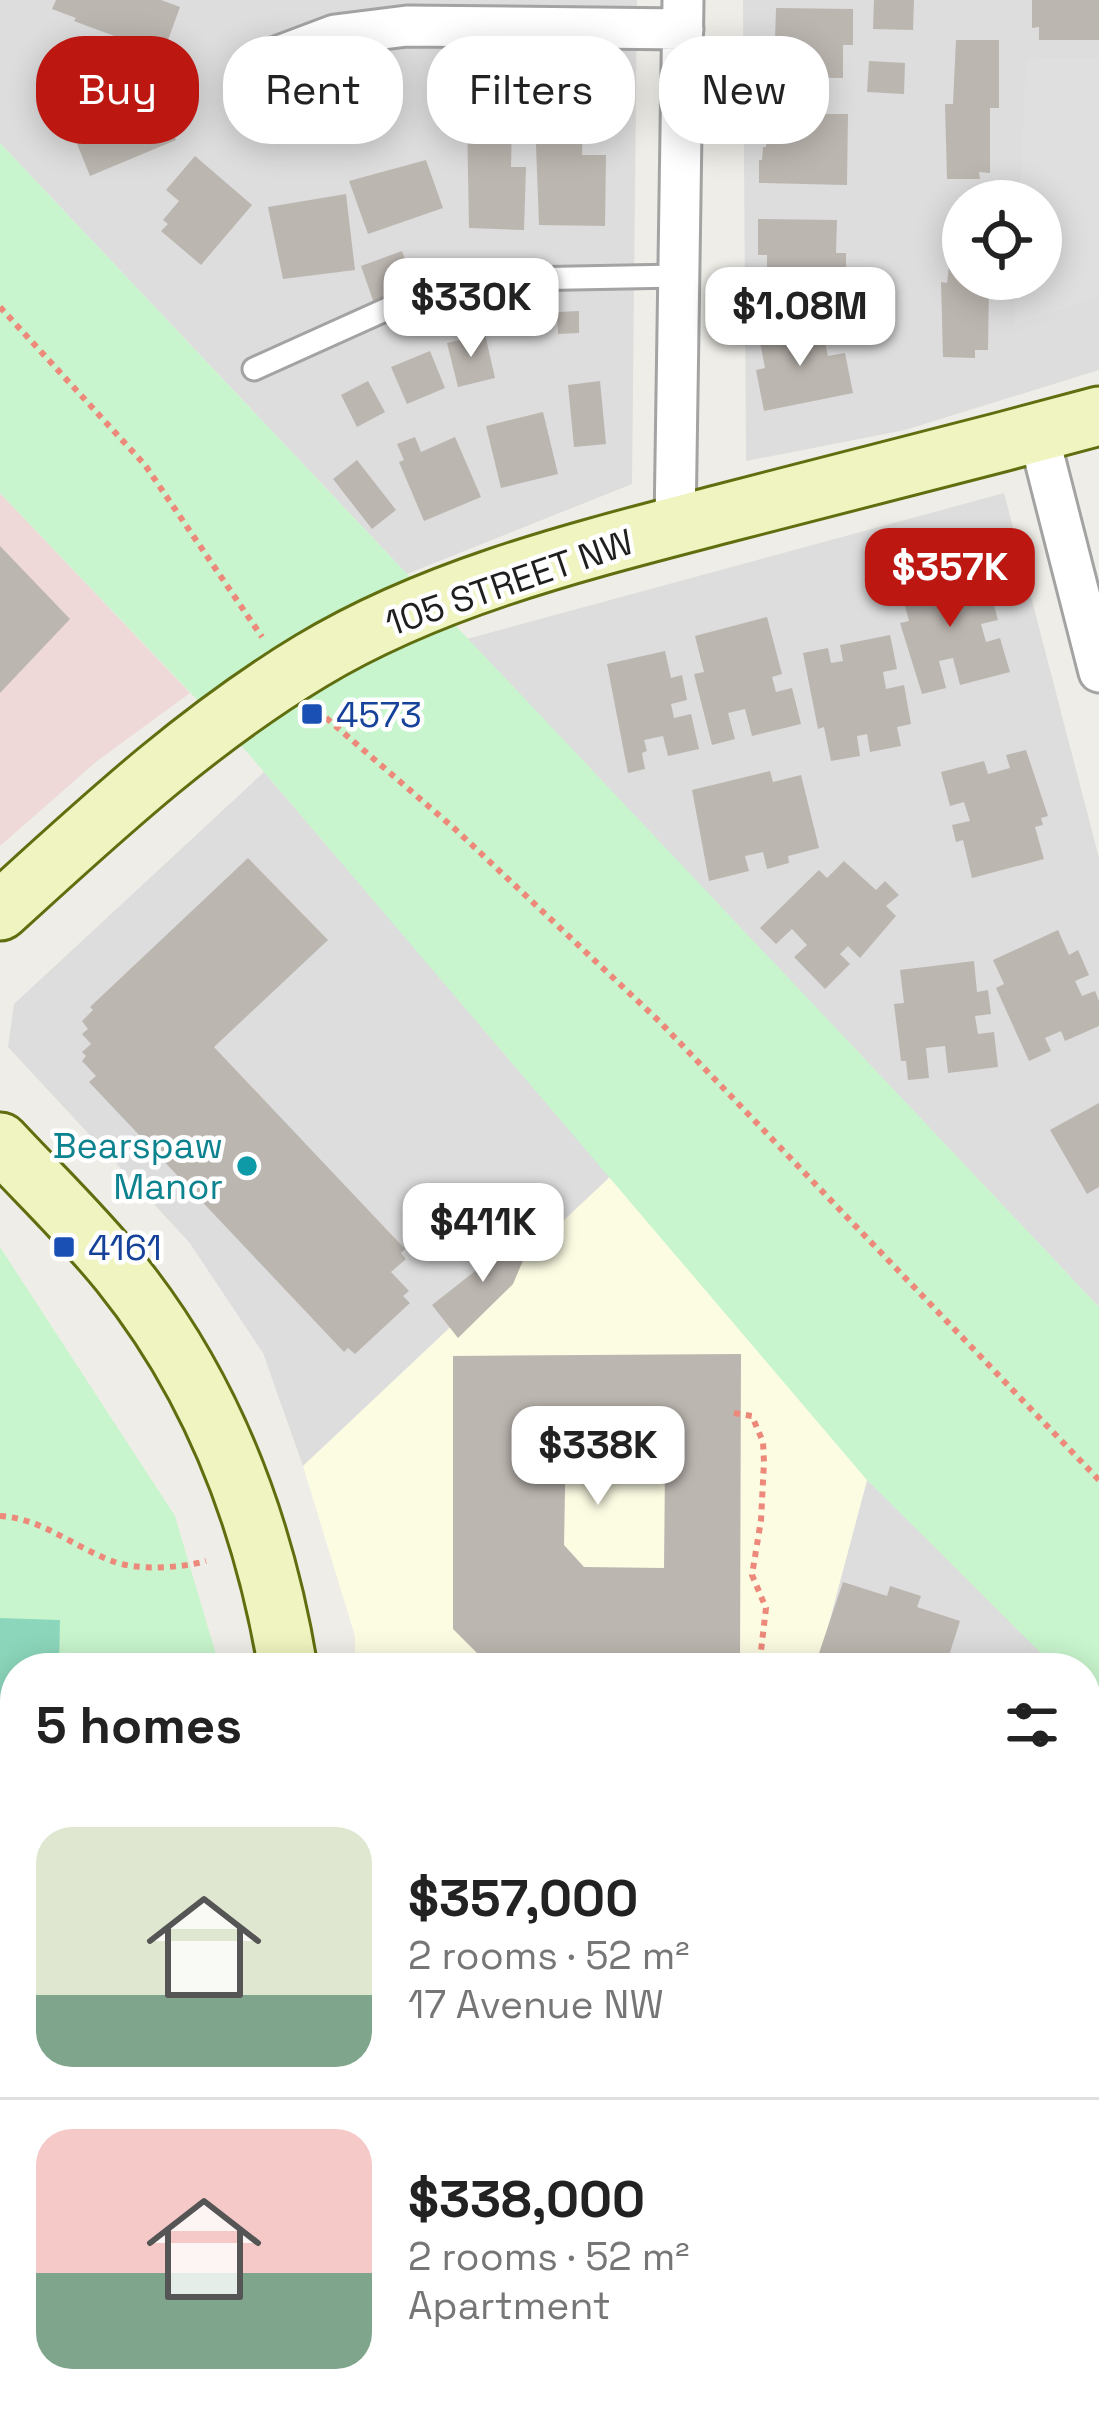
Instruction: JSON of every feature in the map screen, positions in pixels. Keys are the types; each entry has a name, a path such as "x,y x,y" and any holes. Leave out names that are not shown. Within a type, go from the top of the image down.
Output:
{"street":[{"path":"331,36 406,26 683,15 675,526"},
{"name":"105 STREET NW","path":"0,911 188,744 288,676 396,616 483,584 675,526 1099,416"},
{"path":"1038,433 1099,672"},
{"path":"0,1142 120,1272 192,1380 235,1470 265,1555 285,1653"}],"lane":[{"path":"254,369 461,280 678,277"}],"path":[{"path":"0,307 145,466 288,676 326,720 455,829 659,1021 1099,1480"},
{"path":"734,1412 752,1416 763,1442 761,1520 752,1575 766,1608 761,1653"},
{"path":"0,1516 22,1517 118,1564 206,1561"}],"shaded area":[{"path":"0,0 637,0 632,484 407,574 0,143"},
{"path":"743,0 1099,0 1099,370 905,430 746,461 744,144 829,144 829,36 743,36"},
{"path":"1099,57 1099,296 1014,326 1015,300 1062,300 1062,180 1021,180 1026,59"},
{"path":"0,493 190,693 97,761 0,846"},
{"path":"1004,493 1099,858 1099,1307 467,639"},
{"path":"264,772 611,1176 303,1466 263,1353 189,1242 8,1047 14,1004"},
{"path":"611,1176 867,1480 821,1653 355,1653 355,1636 303,1466"},
{"path":"867,1480 1042,1653 821,1653"}],"green space":[{"path":"0,143 1099,1307 1099,1653 1041,1653 867,1480 247,752 0,493"},
{"path":"0,1247 175,1516 216,1653 0,1653"},
{"path":"0,1618 60,1620 59,1653 0,1653"}],"building":[{"path":"56,0 161,0 180,7 170,36 114,36 52,9"},
{"path":"874,0 914,0 913,30 873,29"},
{"path":"1032,0 1099,0 1099,40 1039,40 1039,27 1032,28"},
{"path":"776,8 853,9 853,45 843,45 843,78 829,78 829,36 775,36"},
{"path":"956,40 999,40 999,108 990,108 990,173 979,172 980,179 947,179 945,104 953,104"},
{"path":"869,61 905,63 904,94 867,92"},
{"path":"829,114 848,114 847,185 759,183 759,160 766,147 829,144"},
{"path":"77,144 166,144 90,176"},
{"path":"467,144 512,144 511,167 526,167 524,230 469,228"},
{"path":"536,144 582,144 582,155 606,155 605,226 539,225"},
{"path":"195,156 252,205 201,265 161,231 168,224 163,220 179,201 166,190"},
{"path":"426,160 443,208 368,234 349,181"},
{"path":"346,194 355,270 283,279 268,207"},
{"path":"758,219 837,220 836,253 846,253 846,291 767,290 767,255 758,255"},
{"path":"402,251 418,293 376,309 361,266"},
{"path":"941,282 942,300 989,300 988,350 975,350 975,358 943,357"},
{"path":"579,311 579,333 558,334 557,312"},
{"path":"821,324 828,356 845,353 853,393 764,411 756,370 765,368 759,336"},
{"path":"485,334 495,378 458,387 447,343"},
{"path":"430,351 445,388 407,404 391,367"},
{"path":"368,381 385,412 357,427 341,395"},
{"path":"600,381 606,444 574,447 568,385"},
{"path":"543,412 558,474 501,488 486,426"},
{"path":"415,437 421,452 455,437 481,497 424,521 399,462 404,460 397,444"},
{"path":"357,460 396,510 372,529 333,479"},
{"path":"0,546 70,619 0,693"},
{"path":"973,568 981,602 992,599 998,620 981,624 986,642 1000,638 1010,672 960,685 953,658 939,661 946,688 922,694 900,623 909,621 900,586"},
{"path":"767,617 782,674 772,677 776,692 792,688 801,724 752,736 745,709 728,713 735,739 712,745 694,674 704,672 695,636"},
{"path":"890,635 897,669 883,672 886,689 904,685 911,724 897,727 901,746 870,752 867,734 857,736 860,756 831,761 824,727 818,729 803,653 828,648 831,663 843,661 840,645"},
{"path":"665,651 671,678 682,675 687,700 671,704 674,718 691,714 699,749 668,756 663,736 644,740 645,769 628,773 607,664"},
{"path":"1026,750 1048,816 1041,818 1043,825 1035,827 1044,859 972,878 963,840 956,842 952,825 970,821 964,802 950,806 941,772 984,761 988,774 1010,768 1006,755"},
{"path":"770,771 773,782 801,775 819,848 788,856 789,863 767,869 763,852 745,856 749,871 709,881 692,790"},
{"name":"Bearspaw Manor","path":"248,858 328,940 214,1047 405,1249 401,1253 406,1259 391,1272 409,1291 403,1296 410,1303 355,1354 348,1348 344,1352 89,1082 96,1076 82,1061 86,1056 82,1052 91,1044 82,1034 88,1029 82,1021 93,1010 90,1007"},
{"path":"844,861 876,890 885,881 899,895 886,906 896,916 860,958 848,946 840,954 850,964 825,989 794,957 807,945 792,929 776,944 760,928 819,870 827,878"},
{"path":"1058,930 1069,955 1078,950 1089,975 1075,981 1082,996 1095,991 1099,1026 1065,1041 1061,1031 1045,1038 1051,1051 1029,1061 996,988 1004,984 993,960"},
{"path":"974,961 977,992 988,990 991,1014 975,1016 978,1034 994,1032 998,1067 948,1073 945,1046 926,1048 929,1078 908,1080 894,1004 904,1003 900,970"},
{"path":"1099,1103 1099,1187 1087,1194 1050,1130"},
{"path":"494,1234 530,1244 513,1284 458,1338 432,1305 484,1264"},
{"path":"741,1354 740,1653 477,1653 453,1629 453,1356","holes":["566,1438 635,1439 665,1467 664,1568 584,1567 564,1545"]},
{"path":"843,1582 887,1596 890,1586 921,1596 917,1607 960,1621 950,1653 819,1653"}],"place":[{"name":"4573","path":"312,714"},
{"name":"Bearspaw Manor","path":"247,1166"},
{"name":"4161","path":"64,1247"}]}
